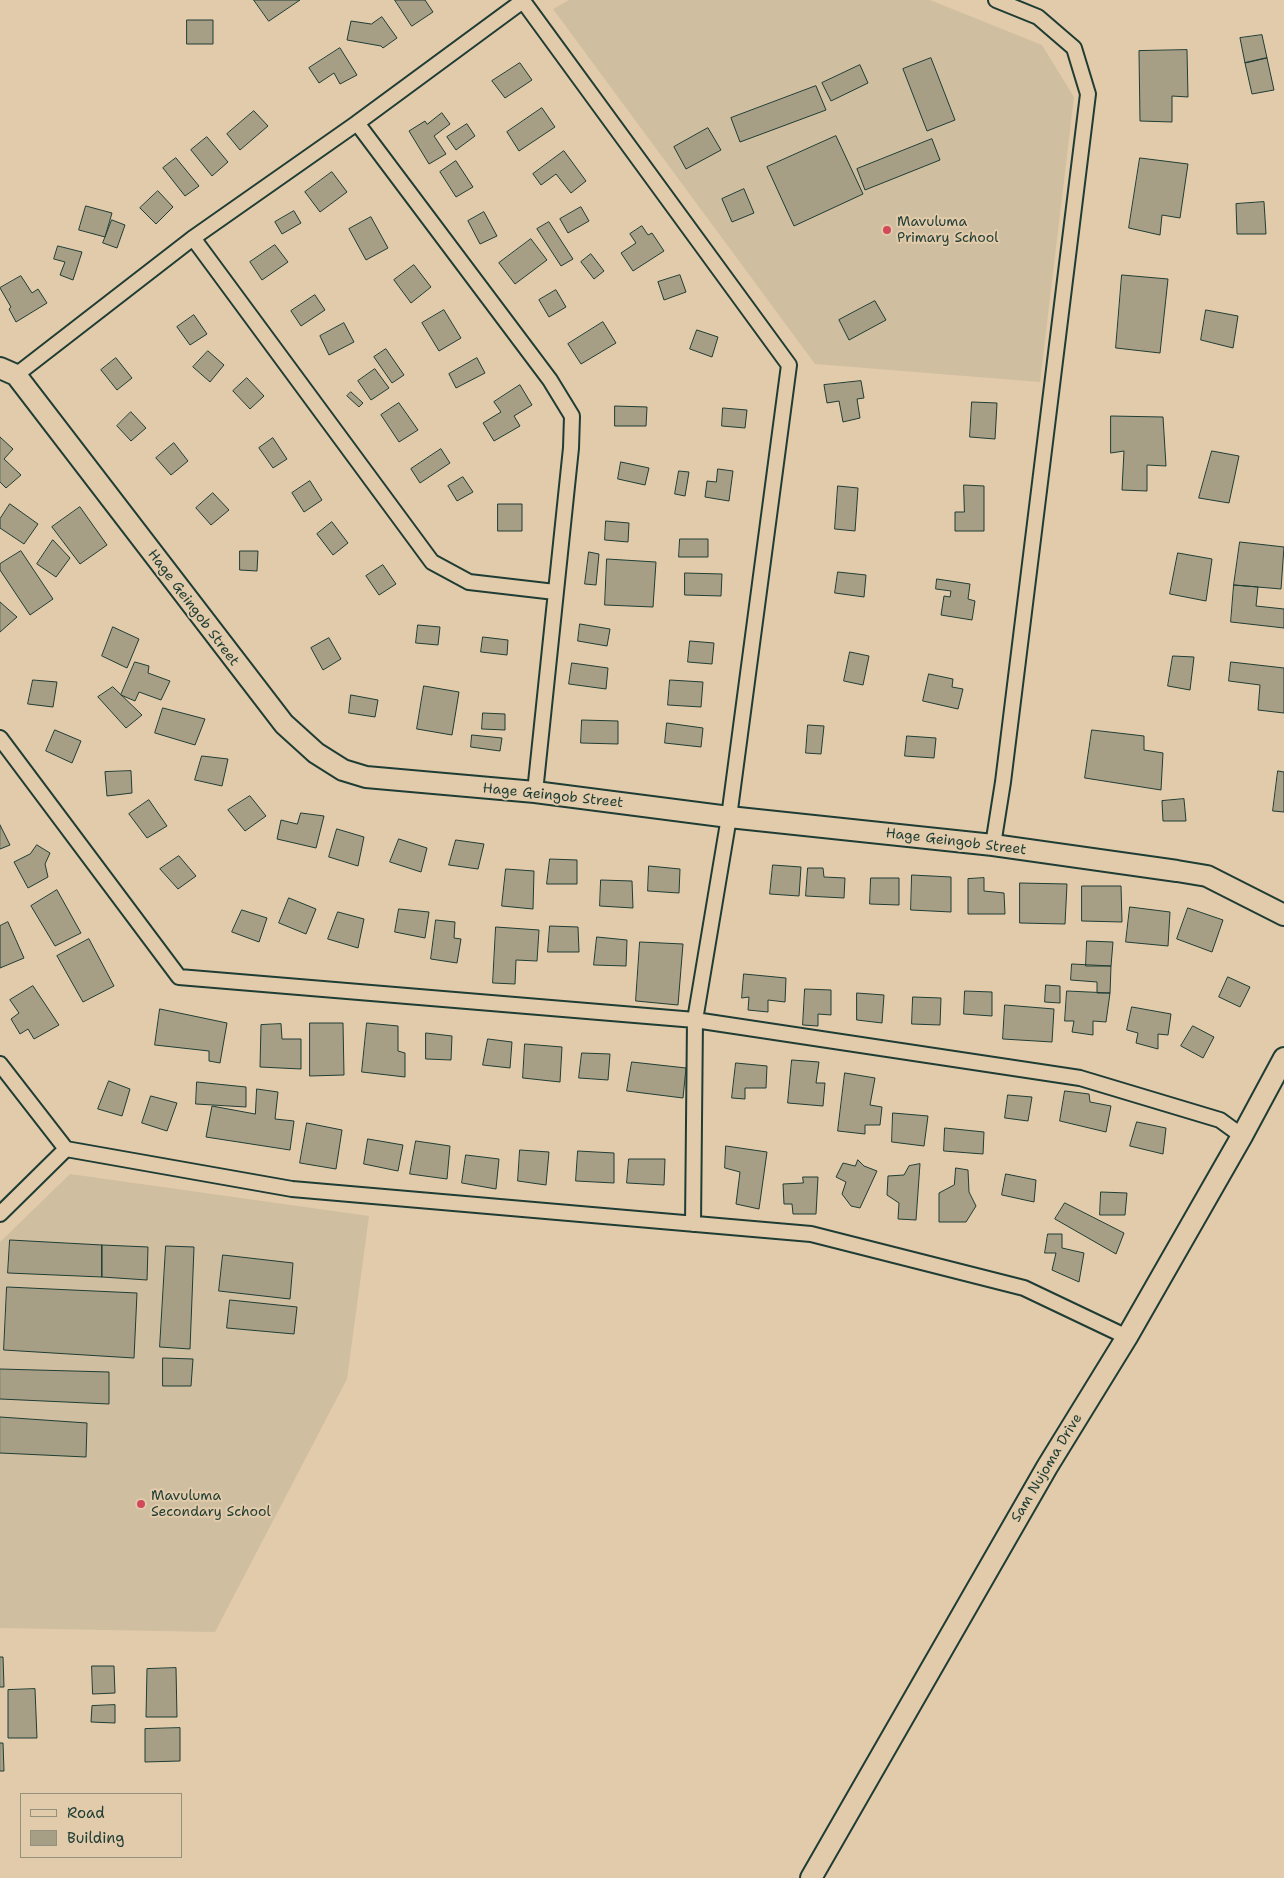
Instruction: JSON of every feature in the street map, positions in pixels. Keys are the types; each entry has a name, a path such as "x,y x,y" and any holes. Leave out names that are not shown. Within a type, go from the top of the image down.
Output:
{"street":[{"path":"8,372 356,123 524,0 789,365 729,817 695,1020 693,1224"},
{"path":"993,845 1003,782 1088,94 1074,48 1038,17 996,0"},
{"path":"356,123 550,380 572,416 571,448 535,792"},
{"path":"193,238 432,562 469,582 555,592"},
{"name":"Hage Geingob Street","path":"8,372 284,724 316,753 343,770 366,777 535,792 729,817 993,845 1207,876 1284,915"},
{"path":"0,738 179,978 695,1020 1080,1078 1220,1120 1242,1136"},
{"name":"Sam Nujoma Drive","path":"811,1878 1047,1467 1126,1337 1242,1136 1284,1058"},
{"path":"0,1064 66,1149 292,1189 811,1234 1024,1288 1126,1337"},
{"path":"0,1214 66,1149"}],"shaded area":[{"name":"Mavuluma Primary School","path":"569,0 930,0 1042,45 1074,97 1040,382 815,364 553,9"},
{"name":"Mavuluma Secondary School","path":"70,1174 369,1216 347,1379 215,1632 0,1628 0,1242"}],"building":[{"path":"254,0 300,0 269,21"},
{"path":"395,0 425,0 433,12 412,26"},
{"path":"382,17 397,38 383,48 381,46 347,40 351,21 371,24"},
{"path":"187,20 213,20 213,44 187,44"},
{"path":"1262,35 1267,58 1245,63 1240,38"},
{"path":"340,48 357,75 340,84 334,73 319,83 309,68"},
{"path":"1187,50 1188,97 1172,96 1172,122 1140,121 1139,51"},
{"path":"931,58 955,120 927,131 903,69"},
{"path":"1267,58 1274,90 1252,94 1245,63"},
{"path":"520,63 532,80 505,98 492,81"},
{"path":"860,65 868,83 831,101 822,83"},
{"path":"816,86 826,110 740,142 731,118"},
{"path":"542,108 555,127 519,151 507,132"},
{"path":"254,111 268,126 240,150 227,134"},
{"path":"442,113 450,124 434,136 446,154 429,164 409,131 425,121 427,124"},
{"path":"467,124 475,136 456,150 447,137"},
{"path":"708,128 721,150 686,169 674,147"},
{"path":"836,136 863,194 794,226 767,167"},
{"path":"207,137 228,162 212,176 191,150"},
{"path":"932,139 940,160 865,190 857,169"},
{"path":"564,151 586,181 571,193 556,174 541,185 533,174"},
{"path":"176,158 199,186 185,196 163,168"},
{"path":"1140,158 1188,164 1180,218 1162,215 1160,235 1129,228"},
{"path":"456,161 473,187 456,197 440,172"},
{"path":"332,172 347,192 320,212 305,192"},
{"path":"744,189 754,213 732,222 722,199"},
{"path":"158,191 173,207 156,224 140,208"},
{"path":"1264,202 1266,234 1237,234 1236,204"},
{"path":"86,206 112,213 105,237 79,230"},
{"path":"581,207 589,221 568,233 560,219"},
{"path":"294,211 301,223 282,234 275,222"},
{"path":"484,212 497,236 480,244 468,221"},
{"path":"371,217 388,248 366,260 349,229"},
{"path":"112,220 125,225 117,248 103,243"},
{"path":"549,222 573,259 561,266 537,229"},
{"path":"642,226 648,235 652,233 664,251 633,271 621,253 636,243 630,234"},
{"path":"531,239 547,260 515,284 499,263"},
{"path":"275,245 288,262 262,280 250,262"},
{"path":"58,246 82,252 73,280 60,275 65,262 54,259"},
{"path":"591,254 604,271 594,279 581,262"},
{"path":"414,265 431,287 411,303 394,280"},
{"path":"680,275 686,292 664,300 658,282"},
{"path":"1122,275 1168,279 1160,353 1116,348"},
{"path":"21,276 32,293 38,289 47,303 16,322 9,309 11,307 0,288"},
{"path":"556,290 566,307 549,317 539,300"},
{"path":"315,295 325,310 301,326 291,311"},
{"path":"875,301 886,320 849,340 839,320"},
{"path":"444,310 461,338 439,351 422,323"},
{"path":"1206,310 1238,316 1233,348 1201,340"},
{"path":"194,315 207,334 190,345 177,327"},
{"path":"603,322 616,343 581,364 568,344"},
{"path":"344,323 354,342 329,355 320,336"},
{"path":"697,330 718,337 712,357 690,349"},
{"path":"386,349 404,375 392,383 374,357"},
{"path":"208,351 224,365 210,382 193,367"},
{"path":"116,358 132,378 117,390 101,370"},
{"path":"477,358 485,373 456,388 449,374"},
{"path":"375,369 389,388 371,400 358,381"},
{"path":"247,378 264,396 250,409 233,391"},
{"path":"861,381 864,398 857,399 860,418 843,422 839,401 827,403 824,385"},
{"path":"520,385 532,405 514,416 520,426 494,441 483,423 501,412 494,402"},
{"path":"351,392 363,403 359,407 347,396"},
{"path":"972,402 997,403 995,439 970,437"},
{"path":"399,403 418,430 399,442 381,415"},
{"path":"615,406 647,407 646,426 615,426"},
{"path":"723,408 747,410 745,428 722,426"},
{"path":"131,412 146,428 131,441 117,426"},
{"path":"1111,416 1163,417 1166,466 1147,465 1147,491 1122,490 1124,451 1111,453"},
{"path":"0,437 13,449 4,459 21,475 6,488 0,482"},
{"path":"273,438 287,459 273,468 259,448"},
{"path":"174,443 188,461 171,475 156,458"},
{"path":"441,449 450,463 420,483 411,469"},
{"path":"1212,451 1239,456 1229,503 1199,498"},
{"path":"621,462 649,468 645,485 618,479"},
{"path":"718,469 733,471 729,501 705,497 707,481 716,482"},
{"path":"679,471 689,472 685,496 675,494"},
{"path":"463,477 473,492 457,501 448,486"},
{"path":"310,481 322,500 304,512 292,493"},
{"path":"964,485 984,486 984,531 955,531 955,512 964,512"},
{"path":"838,486 858,488 855,531 835,529"},
{"path":"213,493 229,510 211,525 196,508"},
{"path":"10,504 38,524 24,544 0,528 0,519"},
{"path":"498,504 522,504 522,531 498,531"},
{"path":"80,507 107,545 80,564 52,527"},
{"path":"606,521 629,523 628,542 605,540"},
{"path":"332,522 348,543 333,555 317,534"},
{"path":"680,539 708,539 708,557 679,557"},
{"path":"53,540 70,558 56,577 37,564"},
{"path":"1240,542 1284,547 1281,589 1234,585"},
{"path":"21,551 53,599 30,615 0,570 0,564"},
{"path":"240,551 258,551 257,571 240,570"},
{"path":"589,552 599,554 596,585 585,584"},
{"path":"1178,553 1212,559 1206,601 1170,594"},
{"path":"607,559 656,562 653,607 605,605"},
{"path":"383,565 396,584 379,595 366,576"},
{"path":"838,572 866,575 864,597 835,593"},
{"path":"685,573 722,574 721,596 685,595"},
{"path":"937,579 970,584 968,599 975,601 972,620 941,615 944,596 950,597 951,591 936,589"},
{"path":"1234,585 1258,587 1256,606 1284,609 1284,628 1231,622"},
{"path":"0,602 17,617 0,632"},
{"path":"580,624 610,629 607,646 578,641"},
{"path":"418,625 440,627 438,645 416,643"},
{"path":"113,627 139,639 127,668 102,656"},
{"path":"483,637 508,640 507,655 481,652"},
{"path":"329,638 341,659 323,670 311,648"},
{"path":"690,641 714,643 712,664 688,662"},
{"path":"850,652 869,656 863,685 844,681"},
{"path":"1173,656 1194,657 1190,690 1168,686"},
{"path":"135,662 149,666 148,673 170,681 161,700 139,692 135,701 121,695"},
{"path":"1231,662 1284,668 1284,713 1258,710 1260,685 1229,681"},
{"path":"572,663 608,668 606,689 569,684"},
{"path":"929,674 953,679 952,687 963,689 958,709 923,701"},
{"path":"33,680 57,682 53,707 28,704"},
{"path":"670,680 703,682 701,707 668,705"},
{"path":"424,686 459,692 452,735 417,729"},
{"path":"113,687 142,715 126,728 98,697"},
{"path":"351,695 378,700 375,717 349,713"},
{"path":"163,708 205,719 195,745 155,733"},
{"path":"483,713 505,714 505,730 482,729"},
{"path":"582,720 618,721 618,744 581,743"},
{"path":"667,723 703,728 701,747 665,743"},
{"path":"808,725 824,726 821,754 806,753"},
{"path":"55,730 81,741 72,763 46,751"},
{"path":"1092,730 1144,736 1144,750 1163,753 1161,790 1085,778"},
{"path":"472,735 502,738 500,751 471,747"},
{"path":"907,736 936,738 934,758 905,756"},
{"path":"202,756 228,759 222,786 195,780"},
{"path":"131,771 132,793 107,796 105,772"},
{"path":"1278,771 1284,772 1284,812 1273,811"},
{"path":"250,796 266,816 245,831 228,810"},
{"path":"1184,799 1186,821 1163,821 1162,801"},
{"path":"149,800 167,826 147,838 129,814"},
{"path":"301,813 324,816 316,848 277,839 281,820 297,824"},
{"path":"0,825 10,845 0,849"},
{"path":"337,829 364,837 358,866 329,857"},
{"path":"399,839 427,848 421,872 390,862"},
{"path":"456,840 484,844 478,869 449,865"},
{"path":"37,845 50,853 45,864 48,877 28,888 14,862 30,854"},
{"path":"179,856 196,876 178,889 160,869"},
{"path":"550,859 577,860 577,884 547,884"},
{"path":"773,865 801,867 799,896 770,894"},
{"path":"649,866 680,869 679,893 648,891"},
{"path":"808,868 823,868 824,877 845,878 844,898 806,896"},
{"path":"506,869 534,871 533,909 502,906"},
{"path":"912,875 951,877 951,912 911,910"},
{"path":"871,878 899,878 899,905 870,904"},
{"path":"984,878 984,891 1004,893 1005,914 968,914 968,879"},
{"path":"601,880 632,881 633,908 600,906"},
{"path":"1020,883 1067,884 1065,924 1020,923"},
{"path":"1082,886 1121,886 1122,922 1082,921"},
{"path":"57,890 81,933 55,946 31,906"},
{"path":"289,898 316,909 306,934 279,923"},
{"path":"1130,907 1170,912 1168,946 1126,942"},
{"path":"1188,908 1223,920 1212,952 1177,939"},
{"path":"399,909 429,912 425,938 395,932"},
{"path":"242,910 267,918 259,942 232,932"},
{"path":"338,912 364,919 358,948 328,939"},
{"path":"436,920 455,922 454,938 461,939 457,963 431,959"},
{"path":"8,922 24,958 0,968 0,926"},
{"path":"550,926 578,927 579,952 548,952"},
{"path":"496,927 539,930 537,961 516,960 515,984 493,983"},
{"path":"597,937 627,940 626,966 594,965"},
{"path":"89,939 114,986 83,1002 57,956"},
{"path":"1087,941 1113,942 1111,966 1086,966"},
{"path":"640,942 683,944 678,1005 636,1001"},
{"path":"1072,964 1111,966 1110,993 1097,993 1097,982 1071,980"},
{"path":"744,974 786,978 785,1002 768,1000 768,1012 748,1010 749,997 742,998"},
{"path":"1228,977 1250,987 1240,1007 1219,997"},
{"path":"1046,985 1060,986 1060,1003 1045,1002"},
{"path":"33,986 59,1025 34,1039 28,1029 20,1034 11,1019 19,1013 10,1000"},
{"path":"805,989 831,990 831,1015 818,1014 818,1026 803,1025"},
{"path":"965,991 992,992 992,1016 964,1014"},
{"path":"1067,991 1110,993 1106,1022 1093,1021 1093,1035 1072,1032 1074,1021 1065,1021"},
{"path":"857,993 884,995 882,1023 857,1020"},
{"path":"913,997 941,998 940,1025 912,1024"},
{"path":"1005,1005 1054,1009 1052,1042 1003,1039"},
{"path":"1132,1007 1171,1014 1168,1035 1158,1034 1158,1049 1136,1043 1138,1033 1127,1030"},
{"path":"160,1009 227,1023 220,1063 209,1061 209,1051 155,1045"},
{"path":"310,1023 343,1023 344,1075 310,1076"},
{"path":"367,1023 398,1026 398,1051 405,1053 405,1077 362,1072"},
{"path":"281,1024 282,1039 301,1039 301,1069 260,1067 261,1025"},
{"path":"1193,1026 1214,1037 1203,1058 1181,1046"},
{"path":"426,1033 452,1036 451,1060 426,1059"},
{"path":"488,1039 512,1042 510,1068 483,1065"},
{"path":"525,1044 562,1047 560,1082 523,1078"},
{"path":"582,1053 610,1054 608,1080 579,1078"},
{"path":"792,1060 819,1062 816,1083 825,1083 823,1106 788,1103"},
{"path":"632,1062 686,1068 683,1098 627,1091"},
{"path":"736,1063 767,1066 766,1088 745,1088 745,1099 732,1098"},
{"path":"845,1073 875,1078 870,1105 882,1107 880,1125 865,1125 865,1134 838,1131"},
{"path":"109,1081 130,1089 122,1116 98,1109"},
{"path":"197,1082 246,1087 246,1107 196,1104"},
{"path":"257,1089 278,1092 275,1119 294,1121 290,1150 206,1137 212,1106 255,1114"},
{"path":"1065,1091 1089,1094 1090,1102 1111,1106 1106,1132 1060,1121"},
{"path":"1008,1095 1032,1097 1028,1121 1005,1118"},
{"path":"151,1096 177,1103 167,1131 142,1123"},
{"path":"893,1113 928,1116 924,1146 892,1142"},
{"path":"1137,1122 1166,1128 1163,1154 1130,1146"},
{"path":"307,1123 342,1130 336,1169 300,1163"},
{"path":"945,1128 984,1132 983,1154 944,1151"},
{"path":"368,1139 403,1145 398,1171 364,1164"},
{"path":"416,1141 450,1146 447,1179 410,1174"},
{"path":"726,1146 767,1152 759,1209 736,1204 740,1172 725,1168"},
{"path":"520,1150 549,1152 546,1185 518,1181"},
{"path":"578,1151 614,1153 614,1183 576,1181"},
{"path":"466,1155 499,1159 496,1189 462,1183"},
{"path":"629,1159 665,1159 664,1185 627,1183"},
{"path":"858,1160 864,1166 877,1171 860,1208 851,1206 842,1194 846,1182 836,1177 843,1163 855,1166"},
{"path":"920,1164 916,1220 898,1219 899,1203 887,1195 888,1176 904,1175 909,1166"},
{"path":"956,1168 968,1170 969,1192 976,1206 966,1222 939,1222 939,1193 954,1185"},
{"path":"1006,1174 1036,1180 1034,1202 1002,1195"},
{"path":"803,1177 818,1177 816,1214 793,1214 792,1204 784,1204 783,1184 803,1183"},
{"path":"1101,1192 1127,1193 1125,1215 1100,1215"},
{"path":"1065,1203 1124,1233 1116,1254 1055,1219"},
{"path":"1048,1234 1062,1234 1062,1248 1084,1253 1079,1282 1052,1270 1056,1253 1045,1253"},
{"path":"10,1240 102,1245 102,1277 8,1273"},
{"path":"102,1245 148,1247 147,1280 102,1277"},
{"path":"166,1246 194,1247 190,1349 160,1347"},
{"path":"223,1255 293,1263 290,1299 219,1291"},
{"path":"7,1287 137,1293 134,1358 4,1350"},
{"path":"230,1300 297,1307 294,1334 227,1328"},
{"path":"163,1358 193,1359 191,1386 163,1386"},
{"path":"0,1369 109,1372 109,1404 0,1399"},
{"path":"0,1417 87,1423 86,1457 0,1453"},
{"path":"0,1657 3,1657 4,1687 0,1687"},
{"path":"92,1666 114,1666 115,1693 93,1694"},
{"path":"176,1668 177,1717 146,1717 147,1669"},
{"path":"35,1689 37,1738 8,1738 8,1690"},
{"path":"115,1705 115,1723 91,1722 92,1706"},
{"path":"180,1728 180,1761 145,1762 145,1729"},
{"path":"0,1743 3,1743 4,1771 0,1771"}],"place":[{"name":"Mavuluma Primary School","path":"887,230"},
{"name":"Mavuluma Secondary School","path":"141,1504"}]}
